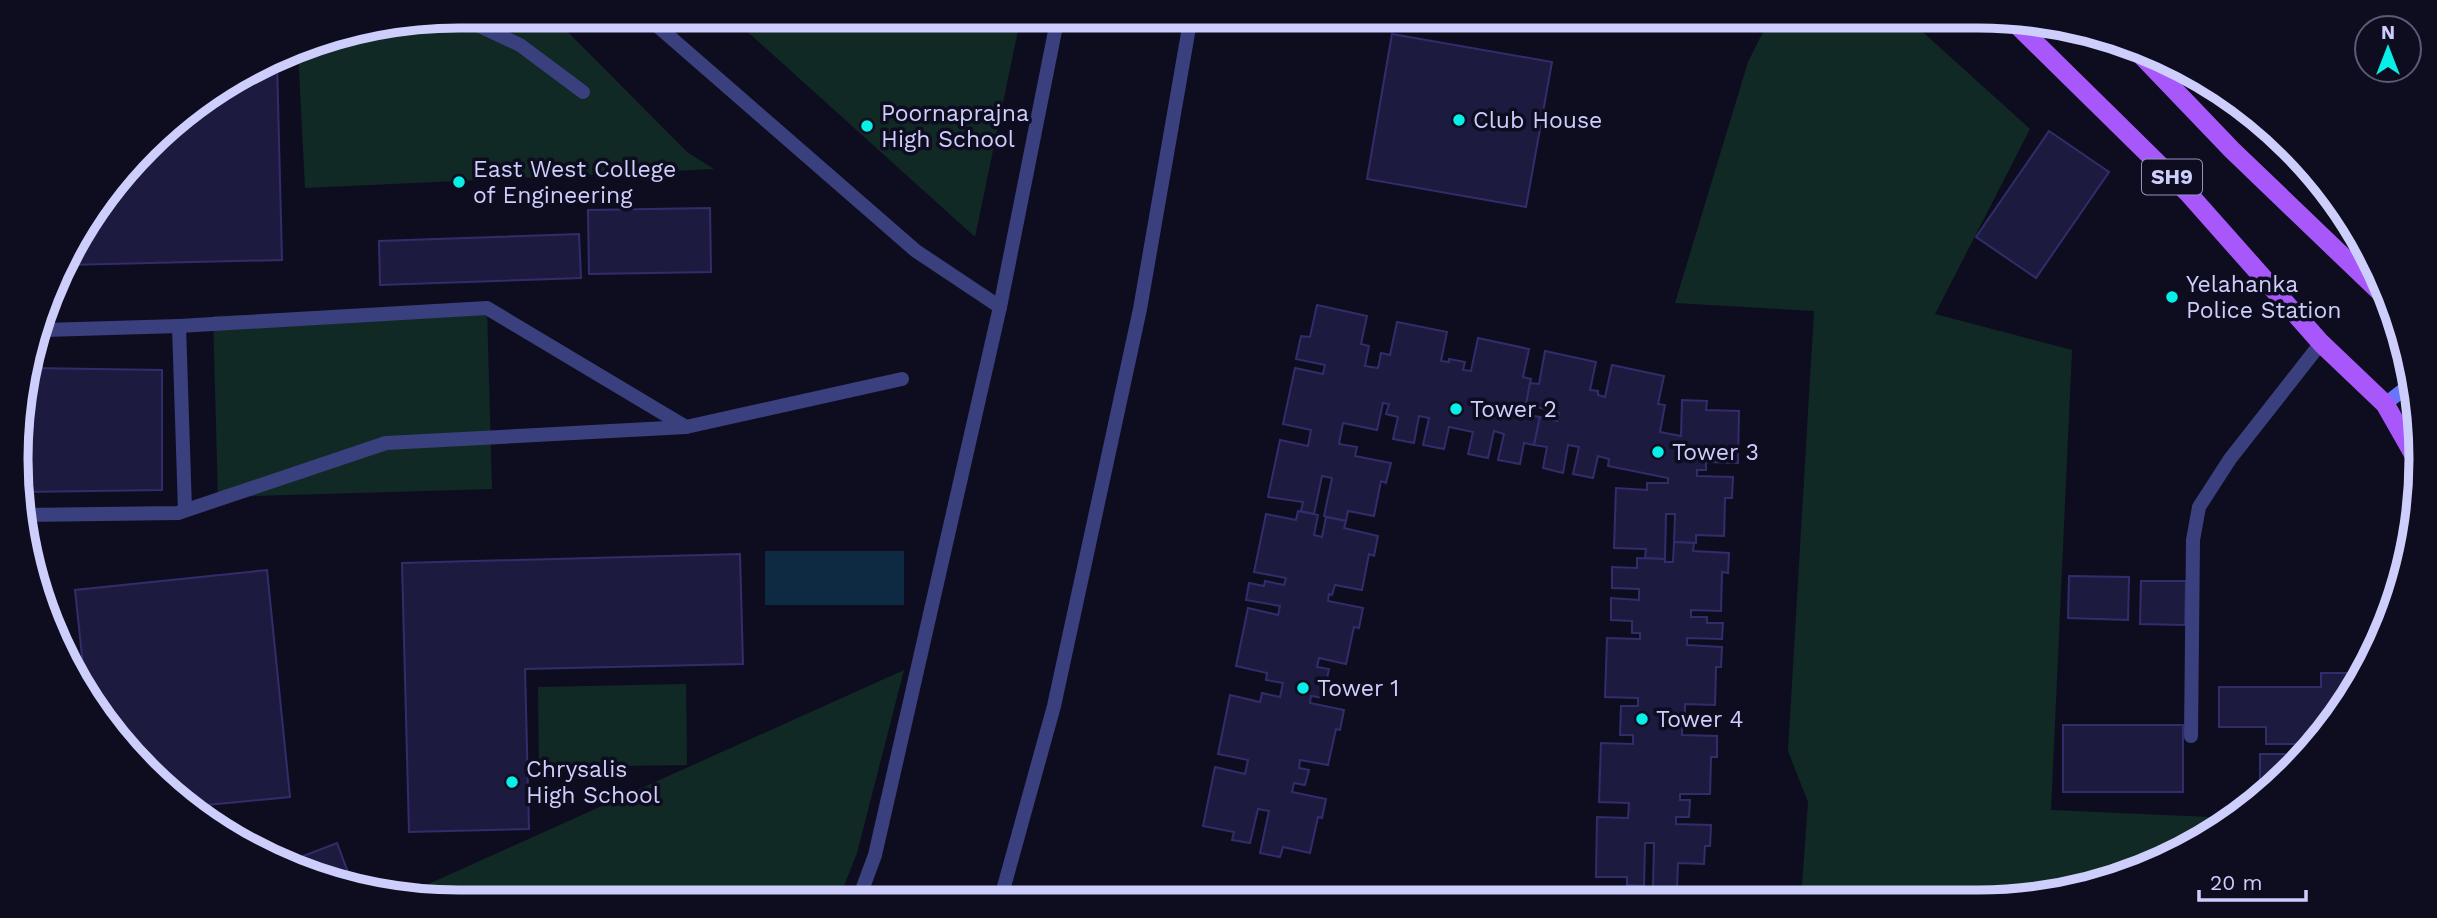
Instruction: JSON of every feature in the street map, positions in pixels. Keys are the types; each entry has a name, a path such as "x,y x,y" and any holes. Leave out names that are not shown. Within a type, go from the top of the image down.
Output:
{"main road":[{"name":"SH9","path":"2023,31 2188,193 2321,343 2385,404 2409,445"},
{"name":"SH9","path":"2149,64 2232,150 2372,284"},
{"path":"2385,404 2403,391"}],"street":[{"path":"484,28 520,45 583,92"},
{"path":"660,28 915,251 1000,307"},
{"path":"862,890 875,855 1000,307 1056,28"},
{"path":"1003,890 1054,706 1140,309 1190,28"},
{"path":"48,330 179,326 487,308 685,427"},
{"path":"179,326 185,510"},
{"path":"2191,736 2193,540 2199,507 2230,459 2321,343"},
{"path":"32,515 178,513 386,443 685,427 902,379"}],"green space":[{"path":"564,28 687,152 714,169 305,188 298,59 375,36 431,29"},
{"path":"743,28 1019,28 975,237"},
{"path":"1765,28 1918,28 2030,129 1935,314 2072,350 2051,810 2217,817 2169,846 2090,875 2034,886 1978,890 1802,890 1808,802 1788,751 1814,311 1675,303 1748,62"},
{"path":"487,308 492,489 218,497 213,316"},
{"path":"904,670 857,853 842,890 420,888"},
{"path":"686,684 687,765 539,767 538,687"}],"water":[{"path":"765,551 904,551 904,605 765,605"}],"building":[{"name":"Club House","path":"1392,34 1552,62 1526,207 1367,179"},
{"path":"277,68 282,260 74,265 117,197 154,154 197,117 243,86"},
{"path":"2049,131 2109,172 2036,278 1976,237"},
{"path":"710,208 711,272 589,274 588,210"},
{"path":"579,234 581,278 380,285 379,241"},
{"name":"Tower 2","path":"1317,305 1367,316 1361,344 1369,346 1365,366 1378,368 1381,353 1390,355 1397,322 1447,332 1441,361 1449,362 1449,359 1465,362 1463,370 1471,371 1478,338 1529,349 1523,377 1531,379 1524,414 1540,417 1534,445 1524,443 1520,464 1498,460 1504,434 1494,431 1488,458 1468,454 1473,432 1449,427 1444,449 1423,445 1429,418 1419,416 1414,443 1393,439 1398,417 1386,414 1389,404 1383,403 1377,430 1343,423 1339,444 1357,447 1355,456 1391,463 1386,483 1381,481 1374,516 1348,511 1346,521 1324,516 1332,478 1322,476 1314,514 1301,511 1303,502 1268,497 1280,440 1308,446 1311,430 1283,424 1295,368 1323,374 1325,365 1296,359 1301,336 1310,337"},
{"name":"Tower 3","path":"1545,351 1596,362 1590,390 1598,391 1598,395 1605,397 1612,365 1664,376 1658,404 1665,405 1660,432 1681,436 1682,400 1707,401 1706,410 1739,411 1738,463 1706,462 1706,470 1697,470 1697,476 1733,477 1732,498 1725,498 1724,536 1696,535 1696,543 1674,542 1675,514 1666,514 1665,559 1645,558 1646,549 1614,548 1616,488 1647,490 1647,483 1668,483 1668,478 1608,466 1609,459 1598,456 1593,478 1573,474 1579,447 1568,445 1563,473 1543,468 1547,447 1534,445 1540,417 1557,421 1559,413 1526,404 1530,383 1539,384"},
{"path":"38,368 162,370 162,490 30,492 29,431"},
{"name":"Tower 1","path":"1298,511 1318,515 1314,535 1322,537 1326,517 1346,521 1344,528 1378,536 1374,556 1369,554 1362,590 1335,585 1332,595 1329,594 1328,601 1363,608 1359,628 1354,627 1346,664 1319,658 1317,667 1329,669 1323,698 1311,696 1310,703 1344,710 1340,730 1336,729 1328,765 1300,760 1299,768 1309,770 1305,785 1294,783 1292,792 1326,799 1322,818 1318,817 1310,853 1283,847 1280,857 1260,853 1269,811 1258,809 1250,843 1232,840 1234,832 1203,826 1215,767 1245,774 1248,760 1218,754 1230,695 1260,702 1262,693 1280,697 1283,683 1266,680 1267,673 1236,666 1248,608 1278,615 1280,606 1246,600 1249,583 1264,586 1265,581 1284,585 1286,578 1254,572 1266,514 1296,520"},
{"name":"Tower 4","path":"1674,542 1694,543 1693,551 1729,553 1728,573 1722,572 1721,611 1691,610 1691,617 1707,617 1707,623 1723,623 1722,639 1687,638 1687,645 1722,647 1721,667 1716,667 1715,705 1685,704 1685,713 1664,713 1664,725 1682,726 1682,735 1717,736 1717,757 1711,757 1710,794 1680,794 1680,800 1690,800 1689,817 1676,817 1676,824 1711,825 1710,846 1705,846 1704,864 1678,863 1677,889 1653,888 1654,843 1645,843 1644,886 1627,885 1627,877 1596,877 1597,817 1628,818 1629,803 1599,802 1601,743 1633,744 1633,735 1620,735 1621,706 1638,706 1638,698 1605,697 1607,638 1640,639 1640,633 1632,633 1632,621 1611,620 1611,598 1639,600 1639,589 1612,588 1612,567 1637,568 1637,558 1673,562"},
{"path":"740,554 743,664 525,669 529,829 409,832 402,563"},
{"path":"267,570 290,797 203,805 154,764 117,721 83,670 75,590"},
{"path":"2069,576 2129,577 2128,620 2068,618"},
{"path":"2141,581 2186,581 2185,625 2140,624"},
{"path":"2321,673 2352,673 2301,744 2266,744 2266,727 2219,727 2219,687 2321,687"},
{"path":"2063,725 2183,725 2183,792 2063,792"},
{"path":"2260,754 2292,754 2283,764 2260,785"},
{"path":"337,843 349,876 320,867 297,858"}],"place":[{"name":"Club House","path":"1459,120"},
{"name":"Poornaprajna High School","path":"867,126"},
{"name":"East West College of Engineering","path":"459,182"},
{"name":"Yelahanka Police Station","path":"2172,297"},
{"name":"Tower 2","path":"1456,409"},
{"name":"Tower 3","path":"1658,452"},
{"name":"Tower 1","path":"1303,688"},
{"name":"Tower 4","path":"1642,719"},
{"name":"Chrysalis High School","path":"512,782"}]}
